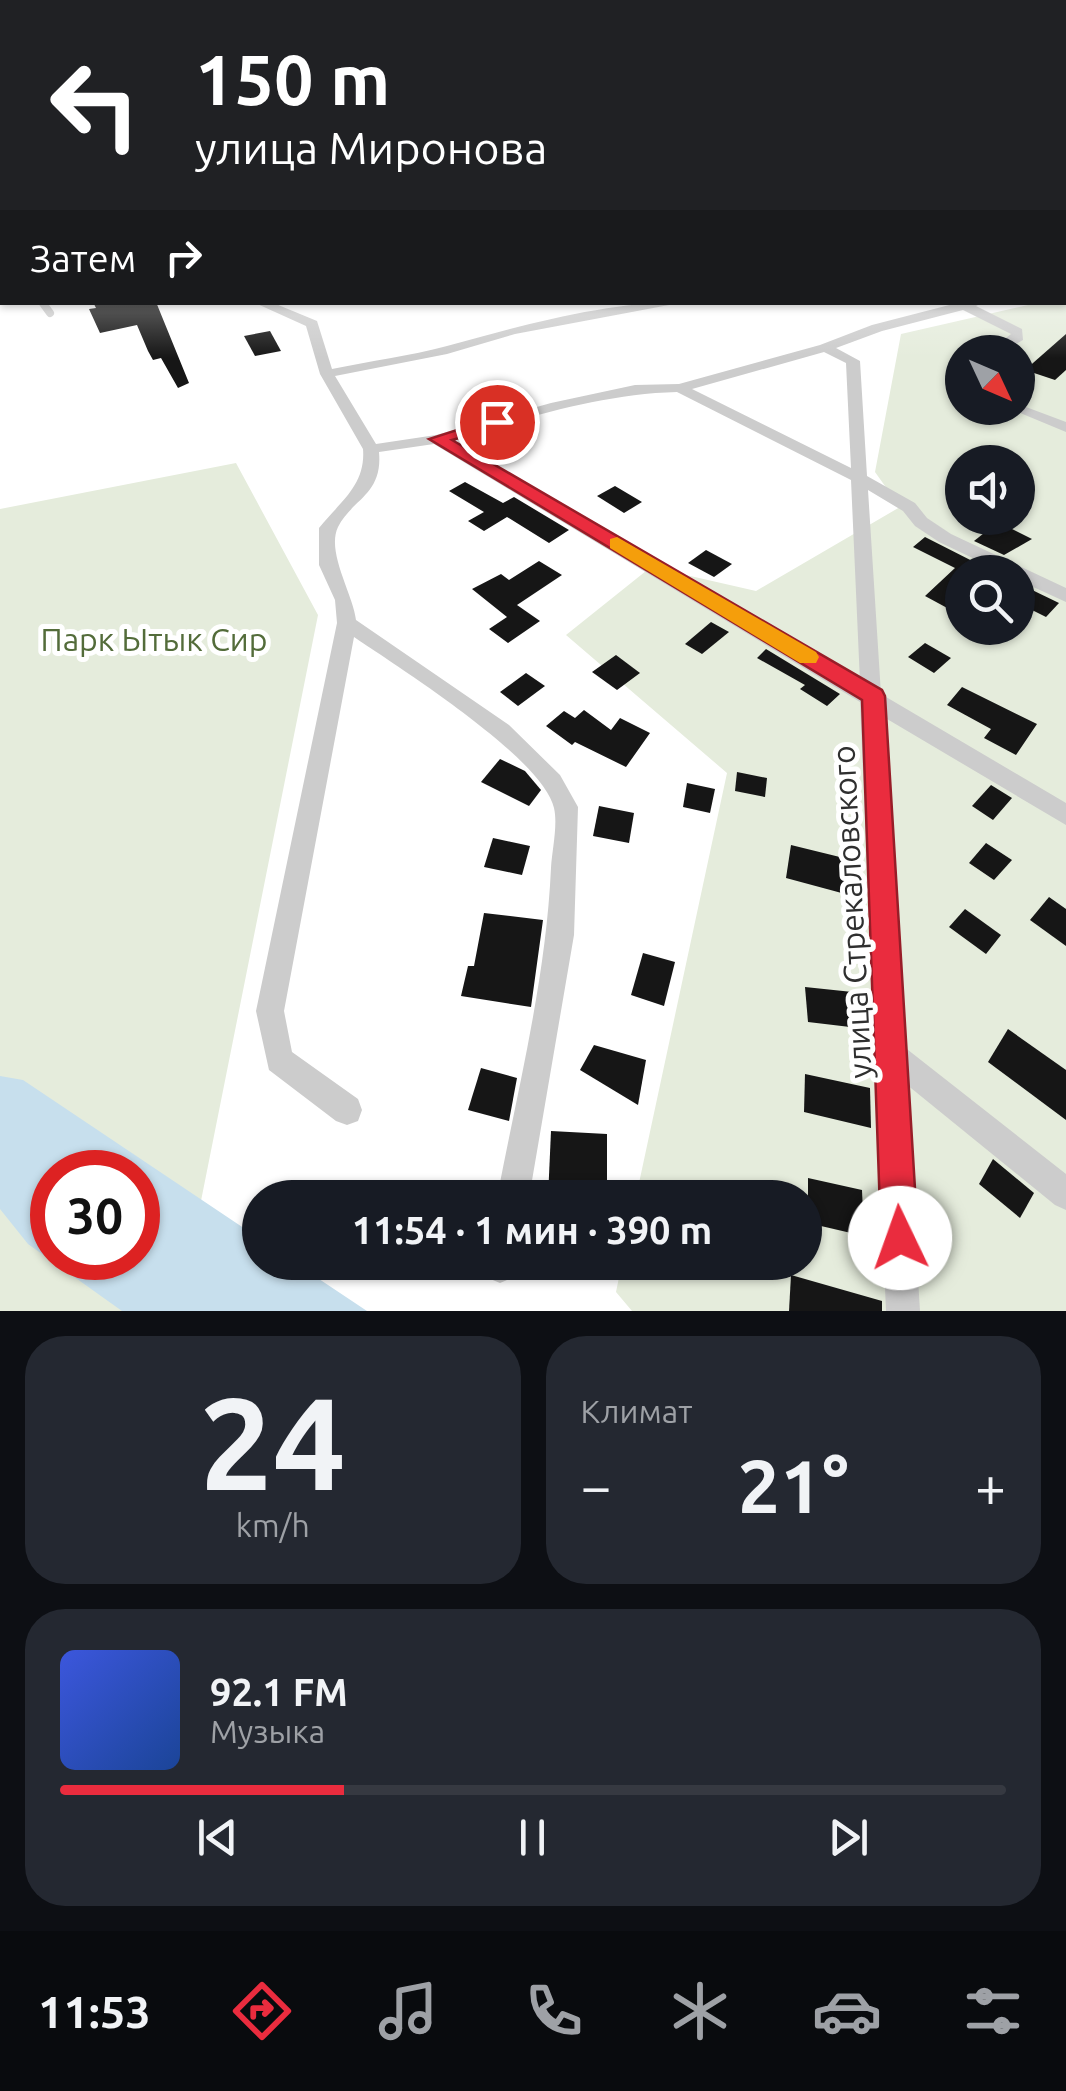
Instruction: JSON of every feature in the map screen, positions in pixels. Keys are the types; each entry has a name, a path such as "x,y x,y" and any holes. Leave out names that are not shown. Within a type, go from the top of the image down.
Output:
{"street":[{"path":"268,305 312,324 327,374 371,449 371,478 328,528 328,565 344,600 347,623 270,1011 279,1060 348,1110"},
{"path":"282,310 292,305"},
{"path":"327,374 447,350 513,330 662,305"},
{"path":"371,449 438,439 635,389 679,388 825,348 877,328 972,305 1018,335"},
{"name":"улица Стрекаловского","path":"825,348 853,361 903,1311"},
{"path":"679,388 857,477 909,507 921,522 945,538 1066,596"},
{"path":"1035,415 1066,427"},
{"path":"438,439 1066,815"},
{"path":"347,623 500,732 545,771 566,807 562,935 516,1180"},
{"path":"892,1055 1066,1194"}],"lane":[{"path":"44,305 50,313"}],"green space":[{"path":"1028,305 1066,305 1066,1311 632,1311 616,1292 618,1280 822,1280 822,1180 640,1180 727,773 566,635 651,567 756,591 900,507 875,472 901,334"},
{"name":"Парк Ытык Сир","path":"236,463 318,615 179,1311 0,1311 0,509"}],"water":[{"path":"0,1076 23,1080 127,1150 30,1150 28,1244 0,1209"},
{"path":"160,1172 242,1227 242,1280 320,1280 367,1311 122,1311 79,1280 160,1280"}],"building":[{"path":"94,305 157,305 189,383 178,388 161,358 153,360 137,325 100,333 89,309 96,308"},
{"path":"270,331 281,351 255,356 244,336"},
{"path":"1066,334 1066,370 1055,380 1035,373 1035,361"},
{"path":"465,482 503,503 514,497 569,530 549,543 507,517 484,531 468,521 484,512 449,491"},
{"path":"615,486 642,502 624,513 597,496"},
{"path":"982,535 1024,535 1032,539 1004,555 974,541"},
{"path":"925,537 960,555 945,555 945,563 913,547"},
{"path":"706,550 732,564 714,577 688,563"},
{"path":"539,561 562,575 517,605 540,621 508,643 489,629 507,617 472,589 501,574 509,580"},
{"path":"945,577 945,607 925,596"},
{"path":"1035,591 1059,603 1046,617 1035,612"},
{"path":"711,622 729,632 702,654 685,644"},
{"path":"925,643 951,658 934,673 908,657"},
{"path":"766,649 840,694 827,706 800,689 805,685 757,658"},
{"path":"616,655 640,673 617,690 592,672"},
{"path":"526,673 545,686 518,706 500,692"},
{"path":"962,687 1037,724 1016,755 984,738 991,729 947,705"},
{"path":"584,710 611,730 620,718 650,733 626,767 575,742 572,745 546,726 564,711 575,718"},
{"path":"500,759 525,771 541,790 529,806 481,782"},
{"path":"737,772 767,778 765,797 735,791"},
{"path":"687,783 715,789 710,813 683,807"},
{"path":"991,785 1012,798 993,820 972,806"},
{"path":"599,806 634,813 629,843 593,836"},
{"path":"493,838 530,846 522,875 484,867"},
{"path":"986,843 1012,860 994,880 969,863"},
{"path":"791,845 852,860 849,895 786,878"},
{"path":"1049,897 1066,909 1066,946 1030,920"},
{"path":"965,909 1001,935 986,954 949,927"},
{"path":"484,913 543,920 531,1007 461,996 468,966 474,966"},
{"path":"643,953 675,962 664,1006 631,995"},
{"path":"805,987 862,993 867,1029 808,1022"},
{"path":"1008,1029 1066,1070 1066,1120 988,1062"},
{"path":"594,1045 646,1060 638,1105 580,1070"},
{"path":"481,1068 517,1078 509,1121 468,1110"},
{"path":"805,1074 870,1088 871,1128 804,1112"},
{"path":"551,1131 607,1134 607,1180 549,1180"},
{"path":"993,1159 1034,1193 1020,1218 979,1184"},
{"path":"822,1181 862,1190 864,1236 822,1226"},
{"path":"791,1280 808,1280 882,1301 882,1311 789,1311"}],"slow traffic":[{"path":"617,544 808,657"}],"route":[{"path":"497,422 438,439 873,696 900,1238"}]}
